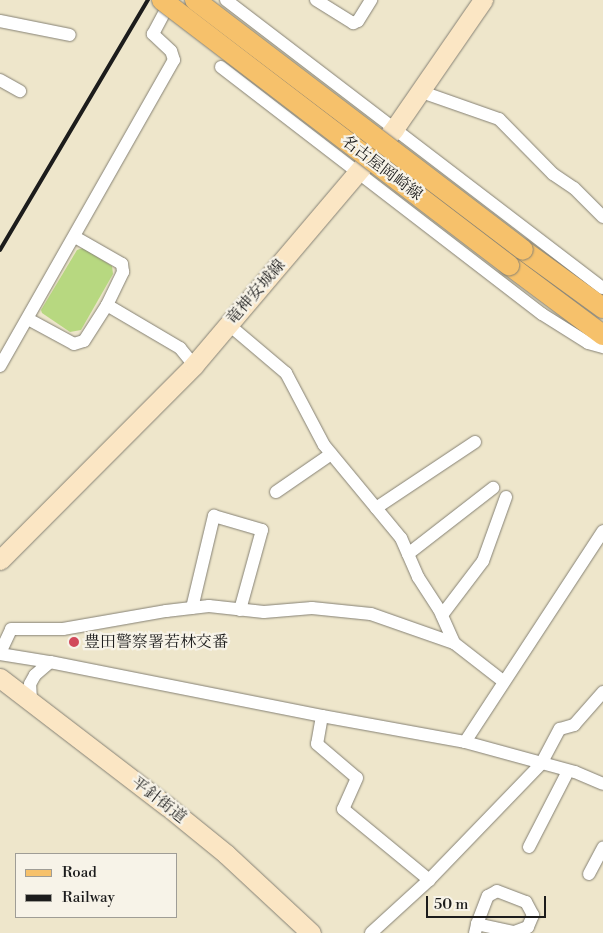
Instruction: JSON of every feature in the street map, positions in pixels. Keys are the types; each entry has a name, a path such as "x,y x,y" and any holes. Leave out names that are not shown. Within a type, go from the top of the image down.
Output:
{"main road":[{"name":"名古屋岡崎線","path":"162,0 603,335"},
{"name":"名古屋岡崎線","path":"195,0 523,250 603,308"}],"street":[{"path":"0,366 174,60 171,51 153,34 171,0"},
{"path":"226,0 603,288"},
{"path":"316,0 353,23 358,21 371,0"},
{"name":"竜神安城線","path":"0,560 194,365 394,129 483,0"},
{"path":"0,20 70,35"},
{"path":"221,67 542,314 588,343 603,347"},
{"path":"0,80 20,91"},
{"path":"419,92 499,120 553,174 574,188 603,216"},
{"path":"28,319 74,344 84,341 107,305 123,272 122,264 75,237"},
{"path":"107,305 180,348 194,365"},
{"path":"228,324 286,373 301,406 331,454 401,538 418,577 442,615 454,643"},
{"path":"376,508 475,442"},
{"path":"276,492 331,454"},
{"path":"408,554 493,488"},
{"path":"442,615 483,561 506,497"},
{"path":"192,608 214,516 262,530 240,610"},
{"path":"465,742 503,681 603,531"},
{"path":"503,681 454,643 371,614 312,608 264,612 209,606 63,629 11,629 0,654 465,742 603,784"},
{"path":"31,701 30,684 35,675 50,662"},
{"name":"平針街道","path":"0,678 219,848 311,933"},
{"path":"372,933 429,880 541,764 560,729 574,724 603,692"},
{"path":"322,716 317,744 357,778 342,809 429,880"},
{"path":"529,847 568,772"},
{"path":"589,874 603,848"}],"green space":[{"path":"83,248 112,266 113,274 81,330 70,332 42,313 41,310 77,250"}],"railway":[{"path":"0,250 148,0"}],"place":[{"name":"豊田警察署若林交番","path":"74,642"}]}
